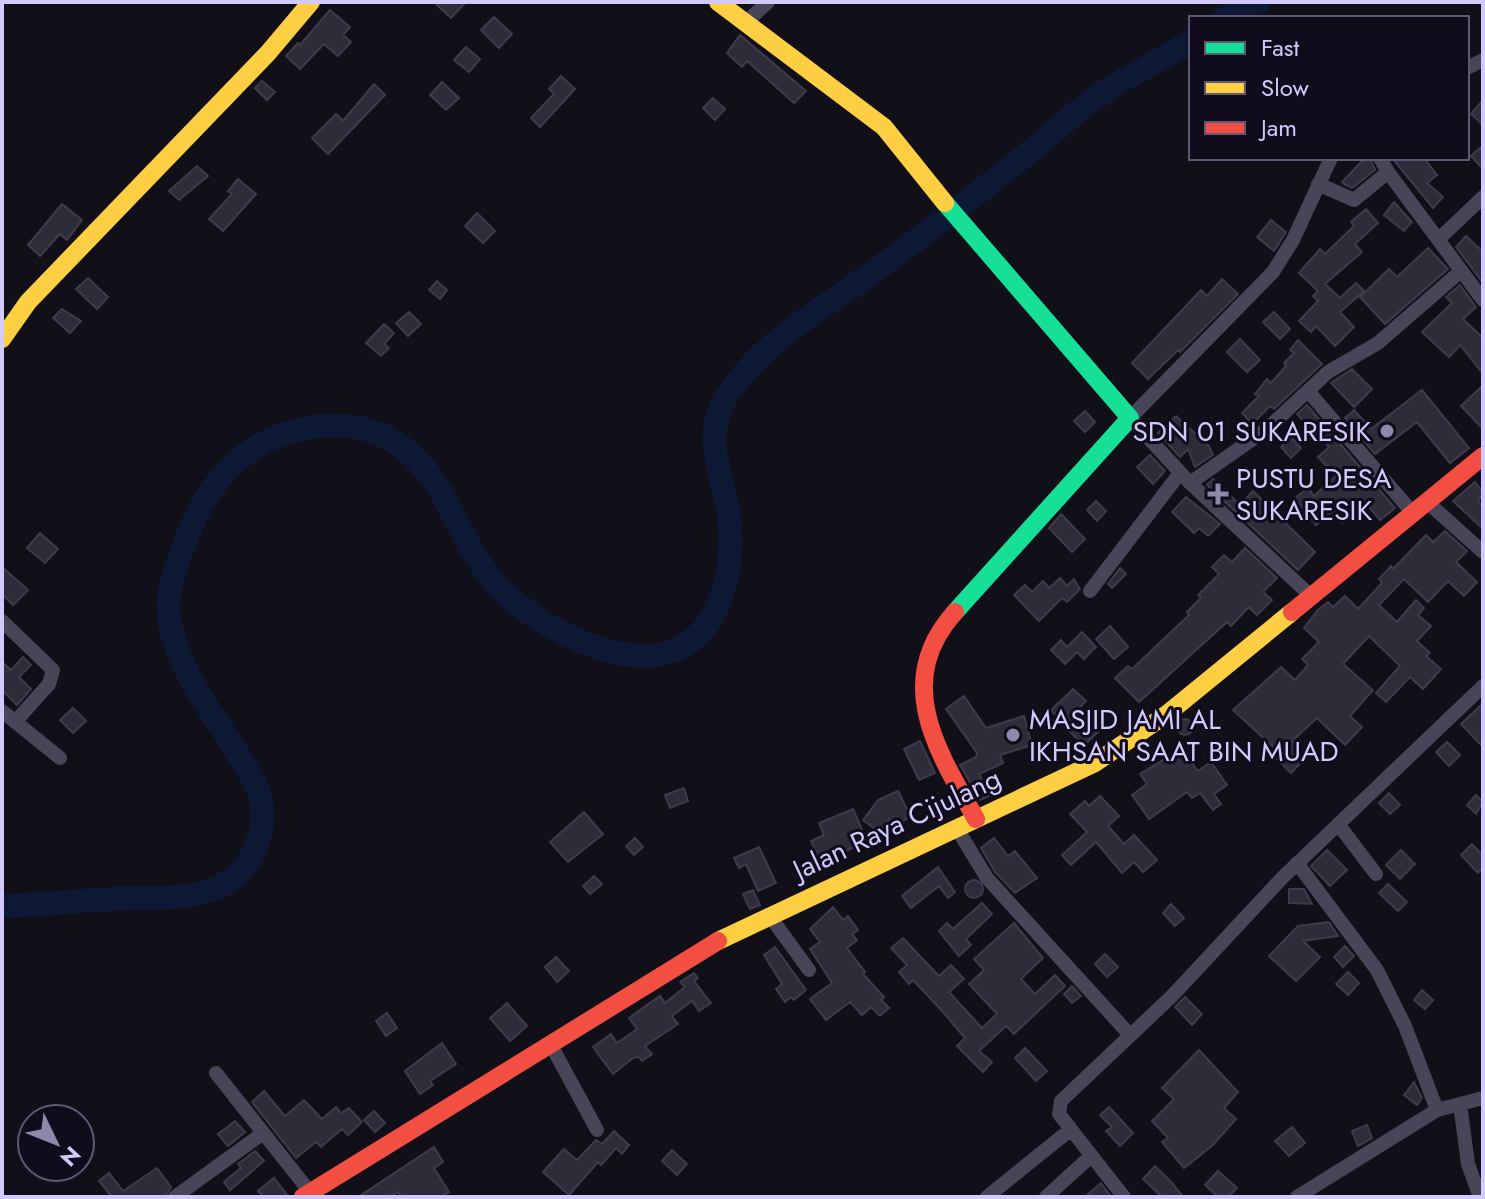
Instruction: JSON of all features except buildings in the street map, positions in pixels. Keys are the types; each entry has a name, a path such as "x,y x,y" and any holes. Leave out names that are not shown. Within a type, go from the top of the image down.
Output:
{"main road":[{"path":"2,339 28,302 268,53 311,2"},
{"path":"718,2 884,127 966,229 1017,284 1130,418 948,620 934,642 925,670 923,718 976,819"},
{"name":"Jalan Raya Cijulang","path":"306,1195 695,954 769,915 1095,763 1145,730 1483,456"}],"street":[{"path":"745,23 768,2"},
{"path":"1312,597 1185,478 1130,418 1273,272 1293,240 1330,160"},
{"path":"1381,160 1483,300"},
{"path":"1318,184 1354,200 1388,172"},
{"path":"1440,238 1483,197"},
{"path":"1090,591 1185,478 1267,429 1328,372 1378,343 1461,271"},
{"path":"1308,391 1419,507 1483,552"},
{"path":"2,621 53,670 49,684 15,722"},
{"path":"1124,1197 1059,1114 1061,1101 1172,996 1297,863 1483,686"},
{"path":"2,711 60,758"},
{"path":"1338,824 1376,874"},
{"path":"956,827 973,861 994,888 1130,1035"},
{"path":"1297,863 1377,970 1405,1026 1437,1110"},
{"path":"769,915 809,970"},
{"path":"551,1045 597,1130"},
{"path":"216,1073 306,1195"},
{"path":"1297,1197 1437,1110 1483,1098"},
{"path":"1460,1104 1468,1164 1480,1197"},
{"path":"987,1197 1070,1130"},
{"path":"175,1197 263,1133"},
{"path":"1046,1197 1091,1156"}],"waterway":[{"path":"1228,16 1258,2"},
{"path":"2,906 187,896 221,886 236,876 253,854 261,828 259,792 183,665 168,608 177,565 192,525 215,484 247,453 288,433 312,427 348,426 382,435 421,464 446,501 480,563 494,582 530,613 579,641 606,650 656,655 678,649 695,638 708,623 725,586 730,525 716,453 715,427 724,401 754,362 791,330 929,231 1088,103 1189,42"}],"traffic: fast":[{"path":"945,203 1130,418 955,612"}],"traffic: slow":[{"path":"2,339 28,302 268,53 311,2"},
{"path":"718,2 884,127 945,203"},
{"path":"718,941 1095,763 1167,714 1292,612"}],"traffic: jam":[{"path":"1292,612 1483,456"},
{"path":"955,612 936,638 926,664 924,691 936,743 976,819"},
{"path":"303,1197 718,941"}],"place":[{"name":"SDN 01 SUKARESIK","path":"1387,431"},
{"name":"PUSTU DESA SUKARESIK","path":"1218,494"},
{"name":"MASJID JAMI AL IKHSAN SAAT BIN MUAD","path":"1013,735"}]}
